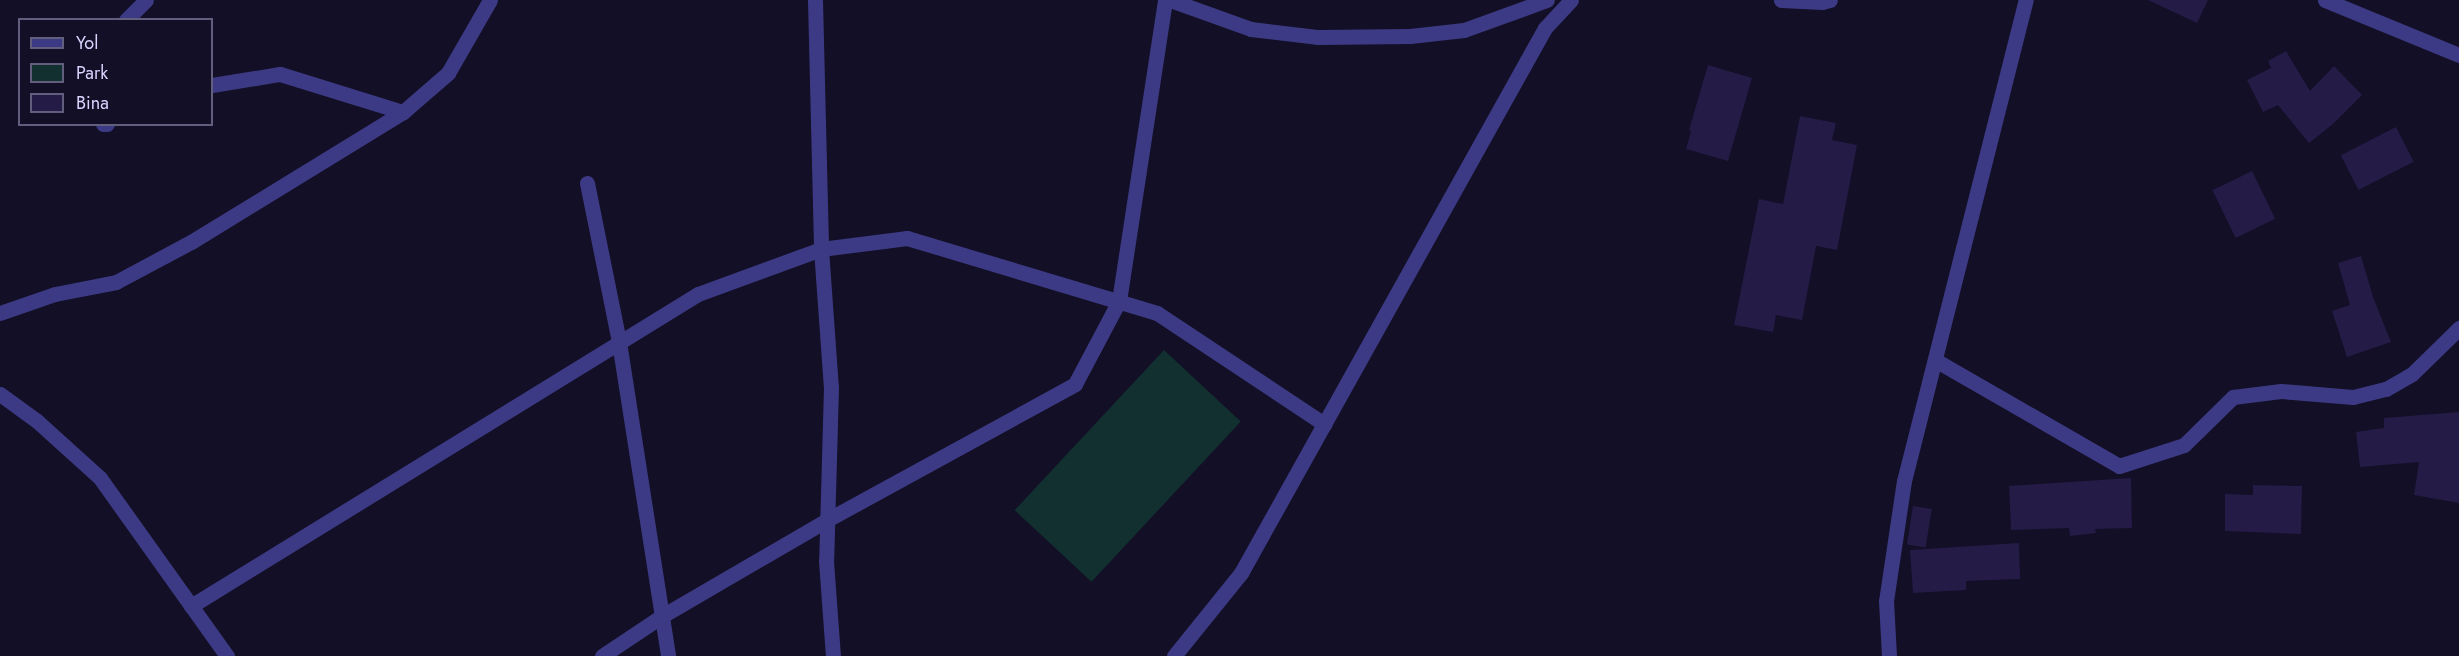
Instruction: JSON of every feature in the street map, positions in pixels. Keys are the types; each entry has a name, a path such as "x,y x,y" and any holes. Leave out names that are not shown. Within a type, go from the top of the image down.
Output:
{"street":[{"path":"128,18 146,0"},
{"path":"0,313 55,294 116,282 191,242 403,112 448,73 490,0"},
{"path":"815,0 821,249 831,387 826,561 833,656"},
{"path":"602,656 662,616 827,520 1075,384 1119,300 1166,0"},
{"path":"1170,0 1251,29 1317,37 1410,36 1464,30 1547,0"},
{"path":"1174,656 1241,573 1545,28 1571,0"},
{"path":"1781,0 1822,3 1830,0"},
{"path":"1889,656 1886,601 1904,481 2026,0"},
{"path":"2325,0 2459,55"},
{"path":"213,85 280,74 403,112"},
{"path":"587,183 619,342 668,656"},
{"path":"190,606 698,294 821,249 907,238 1157,313 1324,424"},
{"path":"1935,360 2119,466 2184,445 2233,397 2281,391 2353,397 2386,389 2412,374 2459,328"},
{"path":"0,394 37,421 100,478 227,656"}],"green space":[{"path":"1164,350 1241,422 1091,582 1015,510"}],"building":[{"path":"2148,0 2208,0 2197,23"},
{"path":"2286,51 2310,91 2334,66 2362,95 2333,124 2309,143 2278,105 2263,112 2247,80 2271,68 2268,61"},
{"path":"1708,65 1752,78 1728,161 1686,149 1691,131 1689,130"},
{"path":"1800,116 1836,123 1832,140 1857,145 1837,250 1816,246 1802,320 1776,315 1773,332 1734,325 1759,199 1783,204"},
{"path":"2396,127 2414,162 2358,190 2341,155"},
{"path":"2252,171 2275,219 2236,238 2212,190"},
{"path":"2361,256 2373,297 2391,342 2347,357 2332,311 2350,305 2338,263"},
{"path":"2459,412 2459,503 2414,495 2419,462 2360,467 2356,432 2384,428 2384,418"},
{"path":"2131,478 2132,528 2095,529 2096,533 2070,536 2069,528 2011,530 2009,486"},
{"path":"2253,485 2302,486 2301,534 2225,531 2225,494 2253,495"},
{"path":"1913,506 1932,509 1926,547 1907,545"},
{"path":"2019,543 2020,579 1966,581 1966,590 1913,593 1910,550"}]}
